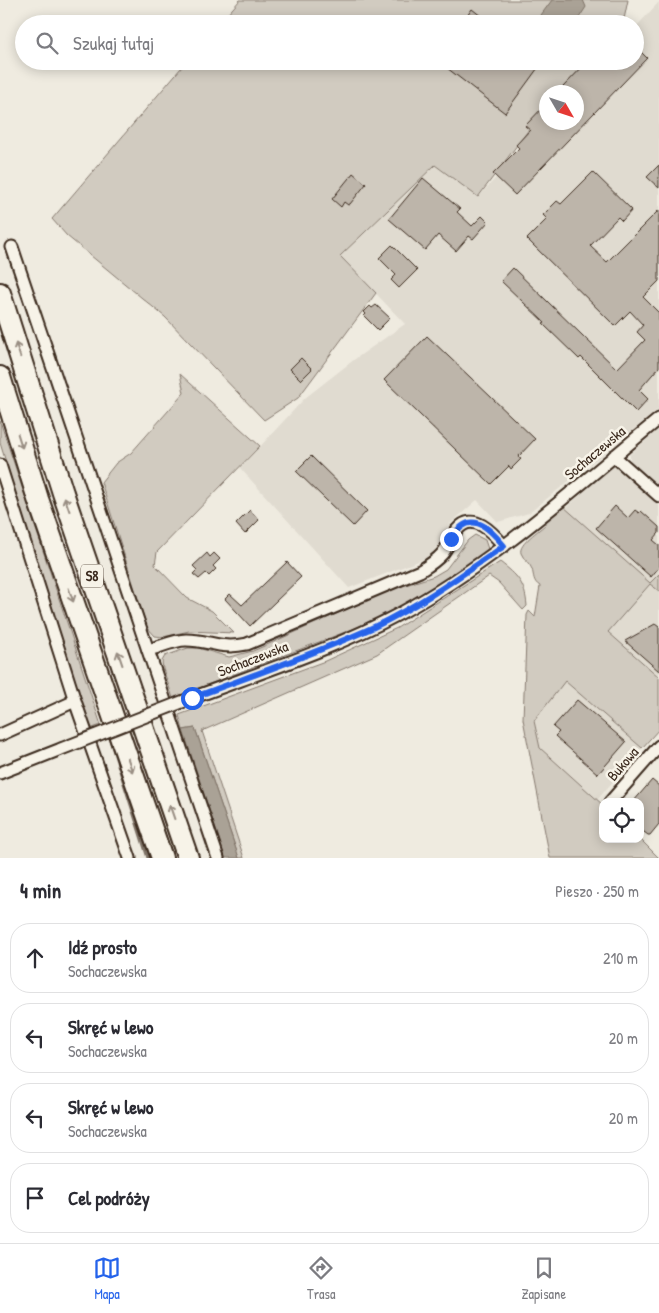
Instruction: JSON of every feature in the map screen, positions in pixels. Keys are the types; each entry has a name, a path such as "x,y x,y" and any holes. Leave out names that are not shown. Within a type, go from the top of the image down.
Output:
{"highway":[{"name":"S8","path":"0,293 63,493 188,858"},
{"name":"S8","path":"0,377 38,499 162,858"}],"street":[{"path":"12,247 218,858"},
{"name":"Sochaczewska","path":"0,773 330,646 374,626 423,600 504,546 551,510 659,419"},
{"path":"614,456 659,496"},
{"path":"0,465 75,702 130,858"},
{"name":"Sochaczewska","path":"148,650 184,640 224,647 247,644 420,571 442,554 457,529 464,524 472,522 483,525 492,531 504,546"},
{"path":"0,735 75,702"},
{"name":"Bukowa","path":"614,798 659,746"}],"shaded area":[{"path":"240,0 628,0 625,15 227,15"},
{"path":"552,0 583,0 586,7 581,15 541,15"},
{"path":"659,2 659,409 529,513 498,522 477,500 451,523 431,556 349,588 240,468 305,398 355,359 405,324 340,256 435,165 478,197 540,130 584,130 584,85 582,85 596,70 644,70 644,18"},
{"path":"179,70 580,70 566,85 539,85 539,117 478,197 435,165 340,256 376,293 298,398 264,420 165,317 67,236 52,219"},
{"path":"180,374 260,446 157,552 155,565 187,598 212,611 234,633 189,631 163,637 155,636 147,627 101,482 116,463 131,453 184,393"},
{"path":"0,421 101,725 90,729 0,443"},
{"path":"659,429 659,487 630,462 630,454"},
{"path":"613,465 659,505 659,574 650,583 659,591 659,677 608,632 565,509"},
{"path":"563,506 650,583 659,574 659,591 650,584 608,632 659,677 659,729 642,748 565,681 534,721 540,748 599,801 599,843 644,843 659,858 550,858 523,719 527,615 529,611 535,617 540,586 535,581 531,567 521,553 521,549 526,541"},
{"path":"475,535 485,540 488,549 475,562 402,607 353,629 173,698 163,669 162,661 165,656 188,648 198,648 229,657 253,651 390,590 434,576 446,569 468,540"},
{"path":"500,562 520,581 527,606 523,610 499,583 489,576 377,654 202,731 244,858 239,858 195,728 183,730 179,715 325,661 397,628"},
{"path":"565,680 642,748 597,800 540,748 534,721"},
{"path":"195,728 239,858 225,858 183,730"}],"building":[{"path":"472,9 480,15 468,15"},
{"path":"450,70 536,70 505,113"},
{"path":"579,70 635,70 584,123 584,85 565,85"},
{"path":"539,111 539,130 578,130 515,195 493,174 519,148 516,145 530,130 525,126"},
{"path":"659,165 659,188 647,177"},
{"path":"593,172 632,210 622,221 618,217 590,246 607,262 659,210 659,281 643,297 659,313 659,367 639,390 648,399 636,412 581,357 579,359 501,281 513,268 617,369 645,340 637,332 643,325 630,311 615,326 527,239 547,219 543,215 557,201 561,204"},
{"path":"353,173 366,184 350,204 348,205 344,202 341,207 332,199"},
{"path":"423,178 460,209 457,212 472,226 482,216 488,222 473,239 469,236 456,251 438,235 425,250 389,219"},
{"path":"392,245 417,270 399,288 391,280 396,275 379,258"},
{"path":"376,305 390,318 378,330 364,316 366,314 364,312 370,306 372,308"},
{"path":"427,336 535,439 518,457 521,459 511,469 509,466 491,484 384,380"},
{"path":"301,358 312,369 301,380 290,369"},
{"path":"311,456 367,511 353,526 296,471"},
{"path":"615,506 628,518 635,510 639,513 641,511 659,527 659,533 653,540 659,545 659,567 651,577 596,528"},
{"path":"250,510 259,520 245,534 236,524"},
{"path":"207,553 210,557 214,553 220,559 213,566 216,569 209,576 206,573 199,579 193,574 197,570 193,566"},
{"path":"287,562 301,577 250,626 225,599 230,594 242,605"},
{"path":"655,624 659,627 659,671 625,641"},
{"path":"577,700 626,742 598,774 555,736 559,732 553,727"},
{"path":"652,780 659,786 659,824 650,835 644,832 644,798 636,798"}],"waterway":[{"path":"93,687 148,858"}],"route":[{"path":"192,698 330,646 374,626 423,600 504,546 492,531 483,525 472,522 464,524 457,529 451,539"}]}
